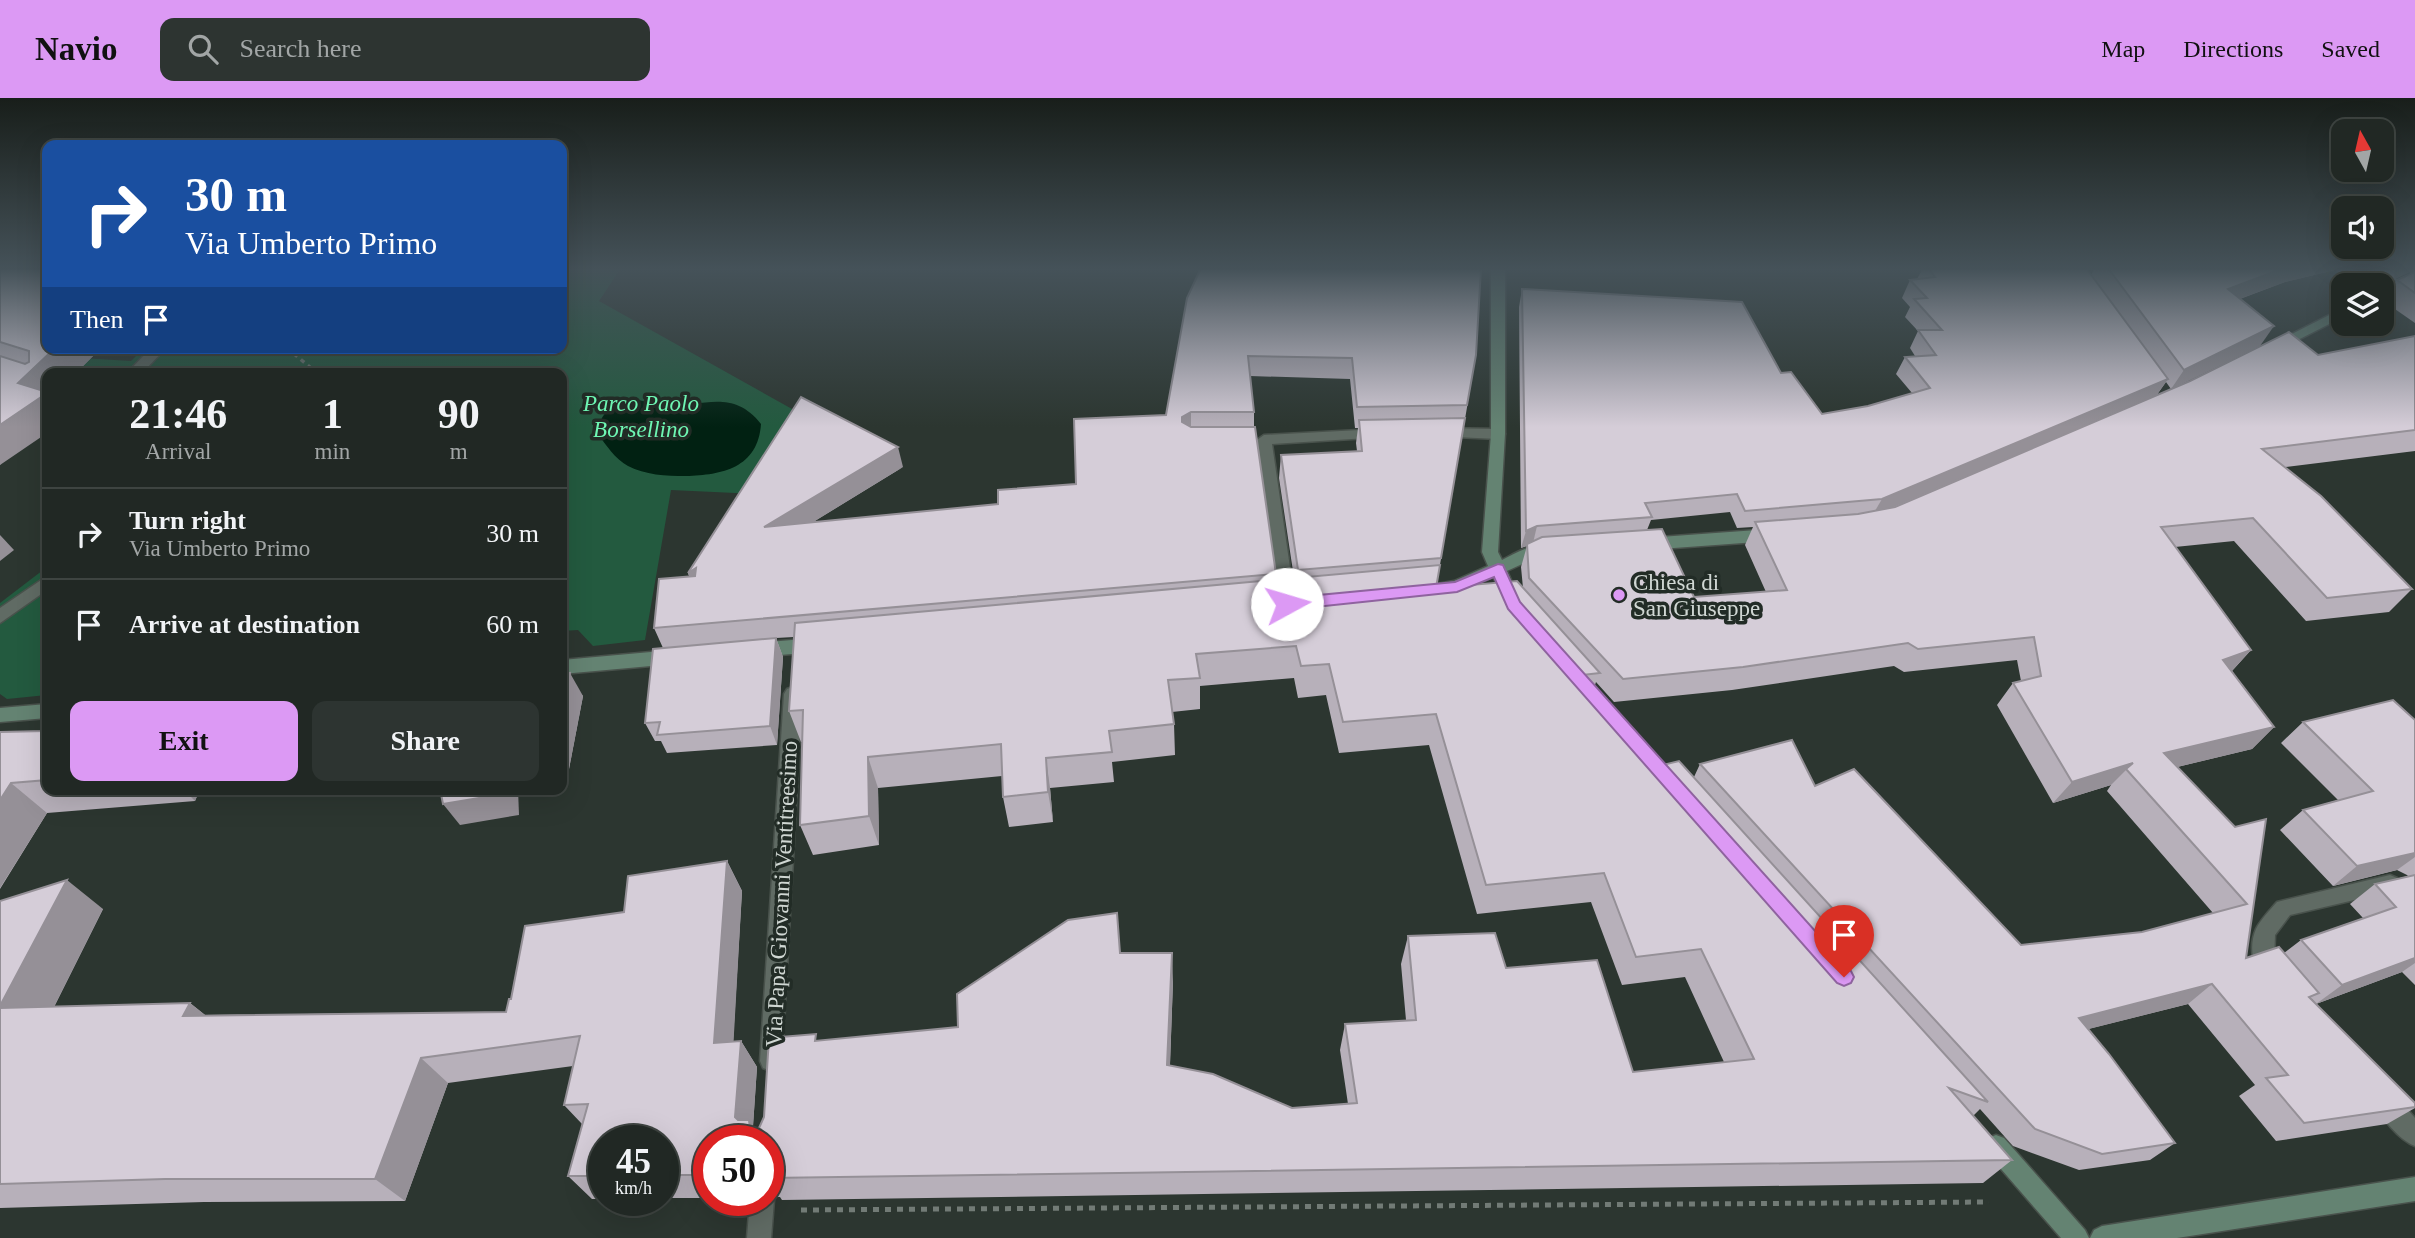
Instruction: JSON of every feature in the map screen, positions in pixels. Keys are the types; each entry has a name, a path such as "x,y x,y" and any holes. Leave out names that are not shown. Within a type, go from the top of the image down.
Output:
{"main road":[{"path":"1498,321 1498,434 1490,552 1508,593"},
{"path":"2256,355 2324,321"},
{"path":"1628,545 1791,533"},
{"path":"1418,591 1457,587 1533,552 1560,550"},
{"path":"740,652 829,644"},
{"path":"567,667 685,656"},
{"path":"0,715 42,711"},
{"path":"1980,1129 2077,1238"},
{"path":"2102,1238 2415,1189"}],"street":[{"path":"139,368 153,354"},
{"path":"1419,432 1498,434"},
{"path":"1287,604 1258,440 1393,434"},
{"path":"0,617 42,586"},
{"name":"Via Papa Giovanni Ventitreesimo","path":"769,1087 796,647"},
{"path":"2282,983 2264,963 2265,932 2284,908 2398,882"},
{"path":"2371,1084 2415,1135"},
{"path":"759,1238 761,1216"}],"path":[{"path":"294,354 311,368"},
{"path":"784,1205 2045,1202"}],"green space":[{"name":"Parco Paolo Borsellino","path":"567,321 635,321 801,414 757,494 671,490 645,640 593,646 578,630 567,631 567,368 42,368 42,371 0,353 131,361 138,354 567,354"},
{"path":"42,571 42,696 7,699 0,694 0,603"}],"shaded area":[{"path":"632,399 664,406 715,402 739,406 761,424 758,439 745,460 725,471 686,476 641,471 619,460 598,434 601,420 608,410"}],"building":[{"path":"0,321 42,321 42,354 49,354 18,383 42,390 42,396 0,425 0,356 25,364 29,362 29,351 0,342"},
{"path":"1183,321 1478,321 1476,355 1467,405 1357,407 1352,358 1248,356 1254,412 1191,412 1182,417 1182,422 1191,427 1255,427 1276,574 654,628 659,579 695,576 696,568 688,573 801,397 898,447 764,527 998,504 998,490 1076,484 1074,419 1166,415"},
{"path":"1523,321 1753,321 1781,373 1791,372 1822,414 1868,406 1930,388 1905,357 1936,355 1918,330 1942,330 1934,321 2125,321 2168,379 1882,499 1745,511 1737,494 1645,503 1652,517 1537,526 1526,531"},
{"path":"2148,321 2268,321 2274,326 2184,370"},
{"path":"2289,332 2318,355 2415,336 2415,430 2262,449 2321,496 2412,589 2327,598 2253,518 2161,527 2251,650 2223,660 2274,727 2164,753 2235,827 2266,819 2246,958 2279,947 2319,993 2309,997 2415,1103 2415,1107 2304,1123 2266,1078 2288,1075 2212,984 2079,1018 2175,1143 2102,1154 2035,1129 1700,764 1792,740 1815,786 1854,769 2021,945 2142,932 2247,904 2126,769 2133,763 2072,782 2013,683 2041,676 2034,637 1918,649 1908,643 1743,667 1623,679 1529,578 1527,544 1542,537 1662,529 1694,597 1787,590 1755,522 1858,514 1895,507 2190,381"},
{"path":"1465,418 1441,558 1298,570 1281,455 1362,451 1359,420"},
{"path":"1440,565 1436,588 1517,581 1600,673 1582,675 1663,765 1679,761 1988,1102 1949,1088 2012,1160 784,1178 784,1125 760,1125 764,1117 769,1038 816,1034 815,1041 958,1027 957,994 1068,920 1117,913 1120,953 1172,953 1167,1065 1213,1074 1292,1108 1357,1103 1345,1024 1416,1020 1408,936 1495,933 1506,968 1597,960 1633,1072 1754,1059 1701,949 1636,957 1604,873 1486,885 1436,714 1343,722 1329,664 1301,666 1296,646 1196,654 1200,678 1168,680 1174,724 1109,731 1112,752 1046,758 1048,792 1003,797 1001,744 868,757 869,816 800,825 803,710 789,711 795,623"},
{"path":"776,638 770,726 657,735 660,722 645,723 653,649"},
{"path":"2393,700 2415,720 2415,853 2357,866 2303,810 2373,791 2303,722"},
{"path":"42,731 42,780 11,783 0,800 0,732"},
{"path":"441,795 497,795 443,804"},
{"path":"727,861 714,1043 741,1041 735,1117 738,1120 749,1120 750,1125 693,1125 693,1175 679,1175 679,1125 588,1125 588,1176 568,1176 588,1104 564,1105 580,1036 421,1058 375,1179 165,1179 0,1184 0,1008 190,1003 183,1016 506,1012 525,926 624,912 628,876"},
{"path":"2415,875 2415,958 2342,985 2301,940 2396,907 2375,884"},
{"path":"67,880 0,1006 0,901"}],"place":[{"name":"Chiesa di San Giuseppe","path":"1619,595"}],"route":[{"path":"1287,604 1457,587 1498,569 1514,605 1844,977"}]}
